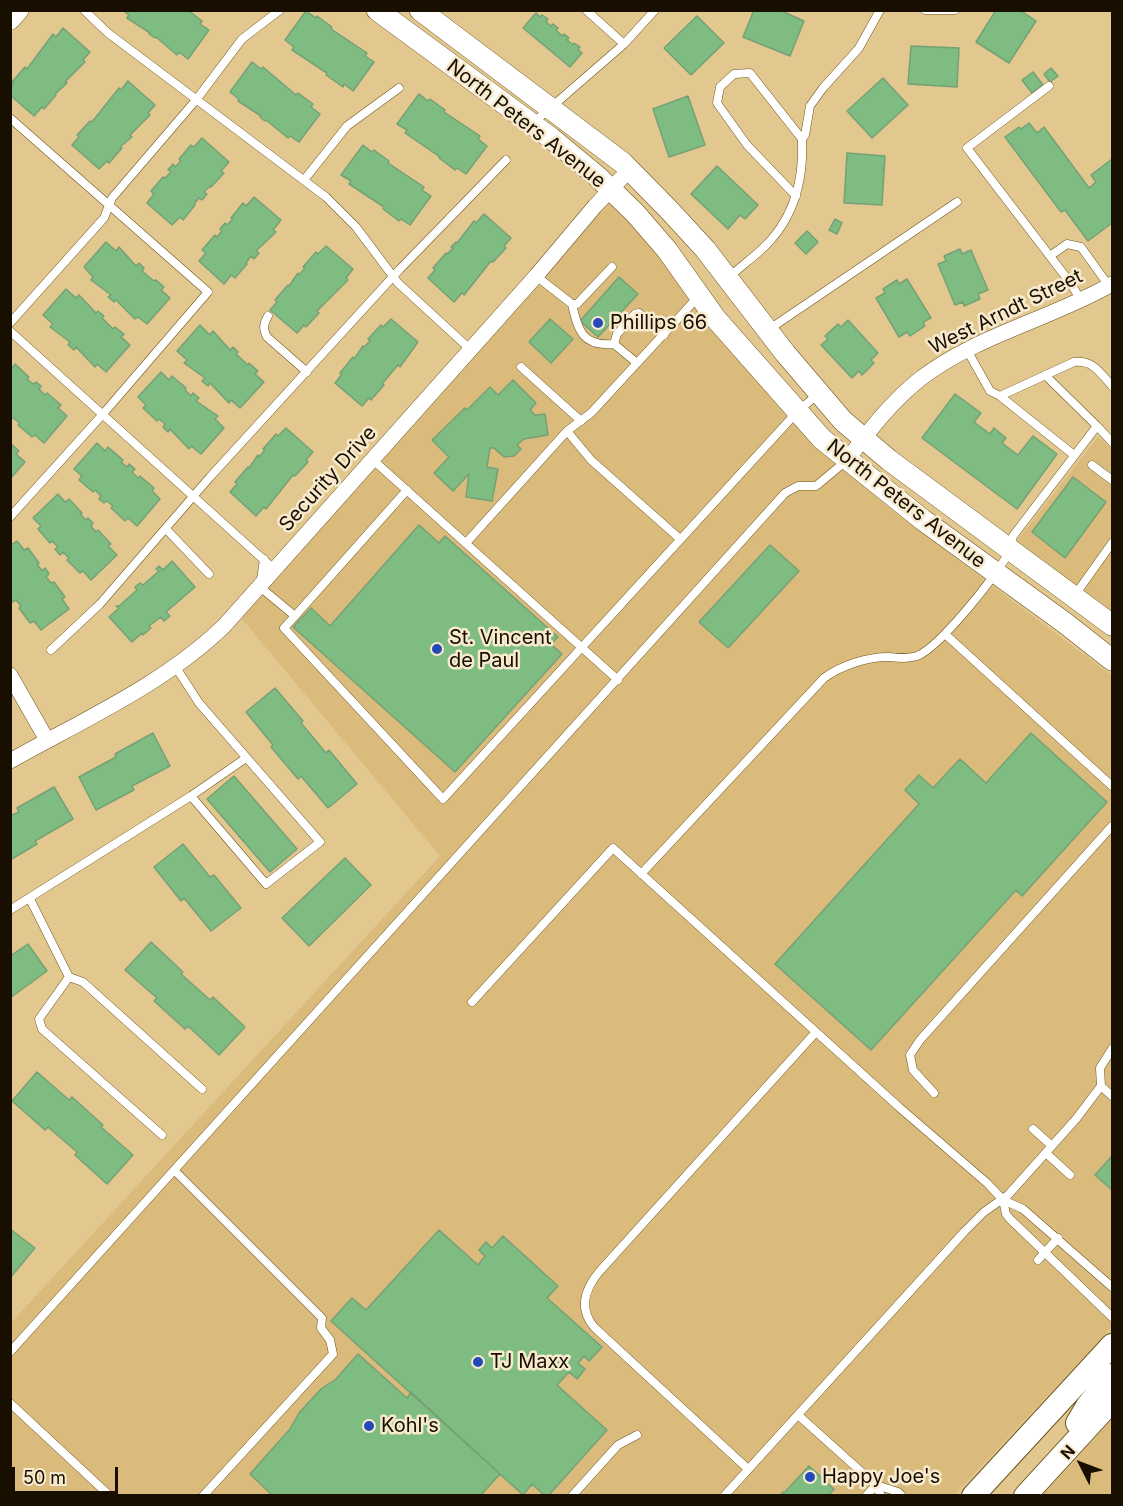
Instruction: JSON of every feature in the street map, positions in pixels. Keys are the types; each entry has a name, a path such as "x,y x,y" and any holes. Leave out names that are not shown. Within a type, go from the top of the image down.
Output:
{"main road":[{"path":"10,19 18,10"},
{"name":"North Peters Avenue","path":"377,10 551,138 635,213 667,250 716,319 822,439 922,520 1113,660"},
{"name":"North Peters Avenue","path":"420,10 552,108 630,170 698,242 767,331 843,421 898,466 1113,625"},
{"path":"973,1496 1113,1345"},
{"path":"1057,1461 1085,1409 1113,1375"},
{"path":"1025,1496 1113,1401"},
{"path":"995,1496 1032,1450 1047,1416"}],"street":[{"name":"Security Drive","path":"10,761 176,666 201,648 260,587 270,565 373,460 595,206 630,170"},
{"name":"West Arndt Street","path":"847,460 902,394 937,367 967,350 1111,285"},
{"path":"10,675 47,740"}],"lane":[{"path":"10,323 104,218 112,198 196,100 242,39 280,10"},
{"path":"585,10 624,44"},
{"path":"532,124 624,44 655,10"},
{"path":"727,279 761,250 787,217 796,196 801,172 802,139 805,135 810,106 823,88 860,48 880,10"},
{"path":"925,10 955,10"},
{"path":"87,12 101,27 304,180 347,217 398,284 471,350"},
{"path":"796,196 747,145 717,103 720,87 734,74 750,74 802,139"},
{"path":"1049,87 967,148 1069,281 1081,300"},
{"path":"304,180 347,126 399,88"},
{"path":"10,118 208,292 10,517"},
{"path":"51,650 100,604 306,372 506,160"},
{"path":"767,331 957,202"},
{"path":"1050,256 1068,244 1081,247 1111,285"},
{"path":"536,276 572,304 578,304 612,267"},
{"path":"466,543 567,431 591,413 699,296"},
{"path":"572,304 577,326 584,337 604,345 614,344 637,363"},
{"path":"614,344 617,334 635,314 639,313 664,335"},
{"path":"268,316 264,324 267,337 306,372"},
{"path":"10,331 270,565"},
{"path":"967,350 990,391 1000,396 1074,455"},
{"path":"1000,396 1074,362 1085,361 1093,365 1113,386"},
{"path":"521,367 581,421"},
{"path":"1045,375 1113,442"},
{"path":"407,490 284,628 443,799 797,412 819,393"},
{"path":"641,874 824,678 840,668 867,660 918,655 930,648 945,634 962,616 995,572 1010,549 1012,536 1097,426"},
{"path":"567,431 591,460 680,539"},
{"path":"373,460 618,680"},
{"path":"10,1352 785,493 798,486 816,486 847,460"},
{"path":"1092,465 1113,480"},
{"path":"166,529 209,574"},
{"path":"1074,596 1113,543"},
{"path":"260,587 295,616"},
{"path":"945,634 1113,786"},
{"path":"176,666 199,703 320,842 266,884 191,796"},
{"path":"10,910 191,796 246,758"},
{"path":"934,1093 913,1070 910,1055 920,1040 1113,826"},
{"path":"472,1002 613,848 900,1108 974,1171 1003,1200 1021,1207 1113,1287"},
{"path":"30,899 69,977 82,982 202,1089"},
{"path":"69,977 39,1019 42,1029 162,1135"},
{"path":"748,1470 594,1328 585,1313 585,1295 591,1282 622,1245 816,1032"},
{"path":"725,1495 964,1232 984,1212 1003,1200 1076,1119 1101,1086 1100,1068 1113,1049"},
{"path":"1101,1086 1113,1096"},
{"path":"1033,1129 1070,1175"},
{"path":"175,1171 322,1318 321,1328 330,1340 333,1354 203,1496"},
{"path":"1003,1200 1008,1217 1113,1317"},
{"path":"1038,1260 1058,1239"},
{"path":"12,1409 110,1496"},
{"path":"798,1415 876,1485 881,1496"},
{"path":"572,1496 618,1445 637,1436"},
{"path":"866,1496 876,1485"},
{"path":"876,1485 898,1492 902,1496"}],"shaded area":[{"path":"611,190 816,446 899,515 1112,676 1112,1327 954,1495 11,1496 10,1324 440,856 237,613"},
{"path":"1098,437 1112,448 1112,625 1010,550"},
{"path":"1112,1419 1112,1495 1042,1495 1071,1465"}],"building":[{"path":"122,10 188,10 202,21 200,24 209,30 188,59 179,52 177,55 156,37 127,18 129,15"},
{"path":"754,10 779,10 804,21 790,56 743,37"},
{"path":"996,10 1020,10 1036,21 1009,63 976,42"},
{"path":"306,11 316,18 317,16 332,27 331,29 367,53 365,56 374,62 353,91 344,84 343,87 326,75 327,73 292,50 294,47 285,40"},
{"path":"536,13 548,19 546,22 558,28 556,30 562,36 564,34 569,38 567,40 573,45 574,43 580,47 578,50 582,53 570,67 523,28"},
{"path":"697,16 724,43 691,75 664,48"},
{"path":"63,28 90,52 83,60 85,62 65,82 67,83 44,109 42,107 34,116 10,95 10,88 14,83 12,82 25,67 27,69 53,34 56,37"},
{"path":"911,46 959,48 957,87 908,84"},
{"path":"252,62 261,69 263,67 296,95 298,93 313,104 311,107 320,114 299,142 290,136 288,138 238,101 239,99 230,92"},
{"path":"1051,68 1058,76 1050,82 1044,74"},
{"path":"1033,72 1043,85 1032,93 1022,80"},
{"path":"883,78 908,105 872,138 847,111"},
{"path":"128,81 155,105 148,113 150,115 130,135 132,137 120,147 122,148 109,163 107,161 99,169 72,145 79,137 77,135 90,121 92,122 119,88 121,90"},
{"path":"419,94 428,101 430,99 445,110 444,112 480,136 478,139 487,146 466,174 457,168 455,170 405,133 407,130 397,124"},
{"path":"688,96 705,145 669,157 653,109"},
{"path":"1029,123 1037,133 1044,127 1089,188 1096,182 1091,175 1112,159 1112,223 1088,241 1065,210 1061,212 1005,137"},
{"path":"202,138 229,162 221,171 224,173 204,192 207,194 202,200 199,198 183,220 180,217 172,225 147,203 154,194 151,191 163,177 165,178 171,172 168,170 173,164 175,167 181,161 179,159 191,145 194,147"},
{"path":"363,145 372,152 374,150 389,161 388,163 424,187 422,190 431,196 410,225 401,219 399,221 383,209 384,207 349,184 351,181 341,175"},
{"path":"847,153 885,156 882,205 844,203"},
{"path":"717,166 758,205 745,219 740,215 728,229 691,194"},
{"path":"254,197 281,220 273,230 276,232 256,251 259,253 254,259 251,256 235,278 231,275 224,284 199,261 206,253 202,250 215,235 217,237 225,223 227,225 233,219 231,218 243,203 246,206"},
{"path":"484,214 511,238 504,246 506,248 493,262 491,261 464,295 462,293 454,302 428,278 435,270 433,268 453,248 451,247 457,243 474,221 476,223"},
{"path":"835,219 842,223 837,234 829,230"},
{"path":"807,231 818,242 806,254 795,243"},
{"path":"106,242 116,251 119,247 136,266 139,263 144,268 142,271 164,287 161,290 170,298 147,324 138,317 135,319 116,300 114,302 108,297 111,295 91,280 93,277 84,267"},
{"path":"326,246 353,269 346,278 348,280 317,311 319,313 306,327 304,325 297,333 270,310 277,302 275,300 305,268 303,267 316,252 318,254"},
{"path":"960,249 962,254 971,250 988,290 978,294 980,299 964,306 963,302 955,305 938,264 946,261 944,256"},
{"path":"619,277 638,294 598,337 580,321"},
{"path":"907,279 931,318 923,322 925,326 910,336 907,332 899,337 876,298 885,293 883,289 897,280 899,284"},
{"path":"66,289 76,298 79,295 96,313 98,311 104,316 102,318 113,329 115,327 124,334 121,337 130,345 106,372 97,364 95,367 76,347 74,350 68,345 70,342 50,327 53,324 43,315"},
{"path":"391,319 418,342 400,367 398,365 371,400 369,398 362,406 335,383 353,357 354,359 363,346 370,341 368,339 381,325 383,327"},
{"path":"550,319 573,339 551,363 529,342"},
{"path":"848,320 878,353 871,360 874,363 862,375 859,371 852,378 821,345 828,339 825,336 838,324 841,327"},
{"path":"200,325 210,335 213,331 230,350 233,347 238,352 236,354 258,371 255,374 264,382 240,408 231,400 229,403 210,383 208,386 202,381 205,378 184,363 187,360 177,351"},
{"path":"15,364 29,377 27,379 33,384 36,382 41,386 39,389 45,395 47,393 61,405 58,408 67,416 44,443 35,435 32,437 13,418 10,420 10,367 12,368"},
{"path":"161,372 169,380 172,376 186,388 185,390 191,396 193,393 199,398 196,401 218,416 215,419 224,428 201,454 191,446 189,449 170,429 168,432 163,427 165,424 159,419 157,421 143,408 146,405 138,397"},
{"path":"513,380 536,403 530,410 535,415 545,414 548,435 524,439 517,445 521,449 514,456 504,457 494,448 490,448 487,467 498,469 492,501 466,497 469,474 453,491 434,473 449,457 432,440 490,387 498,395"},
{"path":"955,394 981,413 974,422 990,434 994,428 1006,438 1002,443 1018,455 1033,436 1057,454 1017,509 922,438"},
{"path":"286,428 313,452 306,460 308,462 295,476 293,475 266,509 264,507 256,516 230,492 237,484 235,482 265,450 263,449 276,434 278,436"},
{"path":"10,443 19,451 16,454 25,462 10,479"},
{"path":"97,443 105,451 108,447 123,460 121,462 127,467 129,464 135,469 132,472 154,488 152,491 160,499 137,526 128,518 125,521 111,508 113,506 107,501 104,503 99,499 101,496 95,490 93,492 79,480 82,476 74,469"},
{"path":"1073,477 1106,502 1065,558 1032,532"},
{"path":"58,494 65,502 69,499 86,520 88,518 93,523 91,526 111,544 108,546 117,555 91,580 67,560 69,558 63,552 60,555 55,549 58,547 52,541 50,543 38,529 41,526 33,518"},
{"name":"St. Vincent de Paul","path":"419,525 439,543 445,536 558,637 551,644 562,654 455,772 293,627 311,608 330,626"},
{"path":"17,541 24,550 28,548 42,571 45,568 49,574 46,577 51,583 54,582 65,597 62,599 69,609 41,630 34,621 30,623 16,600 13,602 10,599 10,546"},
{"path":"770,545 799,571 728,648 699,622"},
{"path":"172,561 195,587 166,612 170,616 164,621 161,617 149,626 151,628 143,635 142,633 132,642 109,617 119,608 116,606 119,606 137,590 135,587 140,583 143,585 159,571 156,569 159,566 163,570"},
{"path":"275,688 326,753 329,750 357,784 328,808 301,776 298,779 246,712"},
{"path":"153,733 170,766 132,786 134,790 96,810 79,777"},
{"path":"1031,733 1107,802 1022,896 1016,890 871,1050 775,964 919,804 905,790 919,775 933,788 960,759 986,783"},
{"path":"234,776 297,849 270,872 207,799"},
{"path":"54,787 73,819 35,841 37,844 10,860 10,816 19,812 17,808"},
{"path":"183,844 210,877 214,875 241,908 211,931 184,898 181,901 154,867"},
{"path":"345,858 371,885 309,946 282,918"},
{"path":"151,942 183,972 181,974 210,1000 213,997 245,1027 219,1055 188,1026 185,1029 154,1001 157,998 125,970"},
{"path":"28,944 47,971 10,998 10,956"},
{"path":"37,1072 69,1100 72,1097 133,1155 107,1184 75,1155 77,1152 48,1127 45,1130 12,1101"},
{"path":"1112,1156 1112,1190 1095,1175"},
{"path":"10,1229 35,1248 10,1278"},
{"name":"TJ Maxx","path":"439,1230 478,1265 485,1256 479,1250 486,1242 492,1248 503,1236 558,1286 547,1298 602,1347 589,1361 584,1356 578,1363 585,1369 577,1379 569,1372 557,1385 607,1430 548,1496 532,1484 523,1495 331,1321 352,1298 366,1310"},
{"name":"Kohl's","path":"358,1354 407,1398 411,1392 500,1474 480,1496 273,1496 250,1474 290,1429 299,1413 321,1389 336,1379"},
{"name":"Happy Joe's","path":"809,1466 834,1489 828,1496 780,1496 784,1493"}],"place":[{"name":"Phillips 66","path":"598,323"},
{"name":"St. Vincent de Paul","path":"437,649"},
{"name":"TJ Maxx","path":"478,1362"},
{"name":"Kohl's","path":"369,1426"},
{"name":"Happy Joe's","path":"810,1477"}]}
